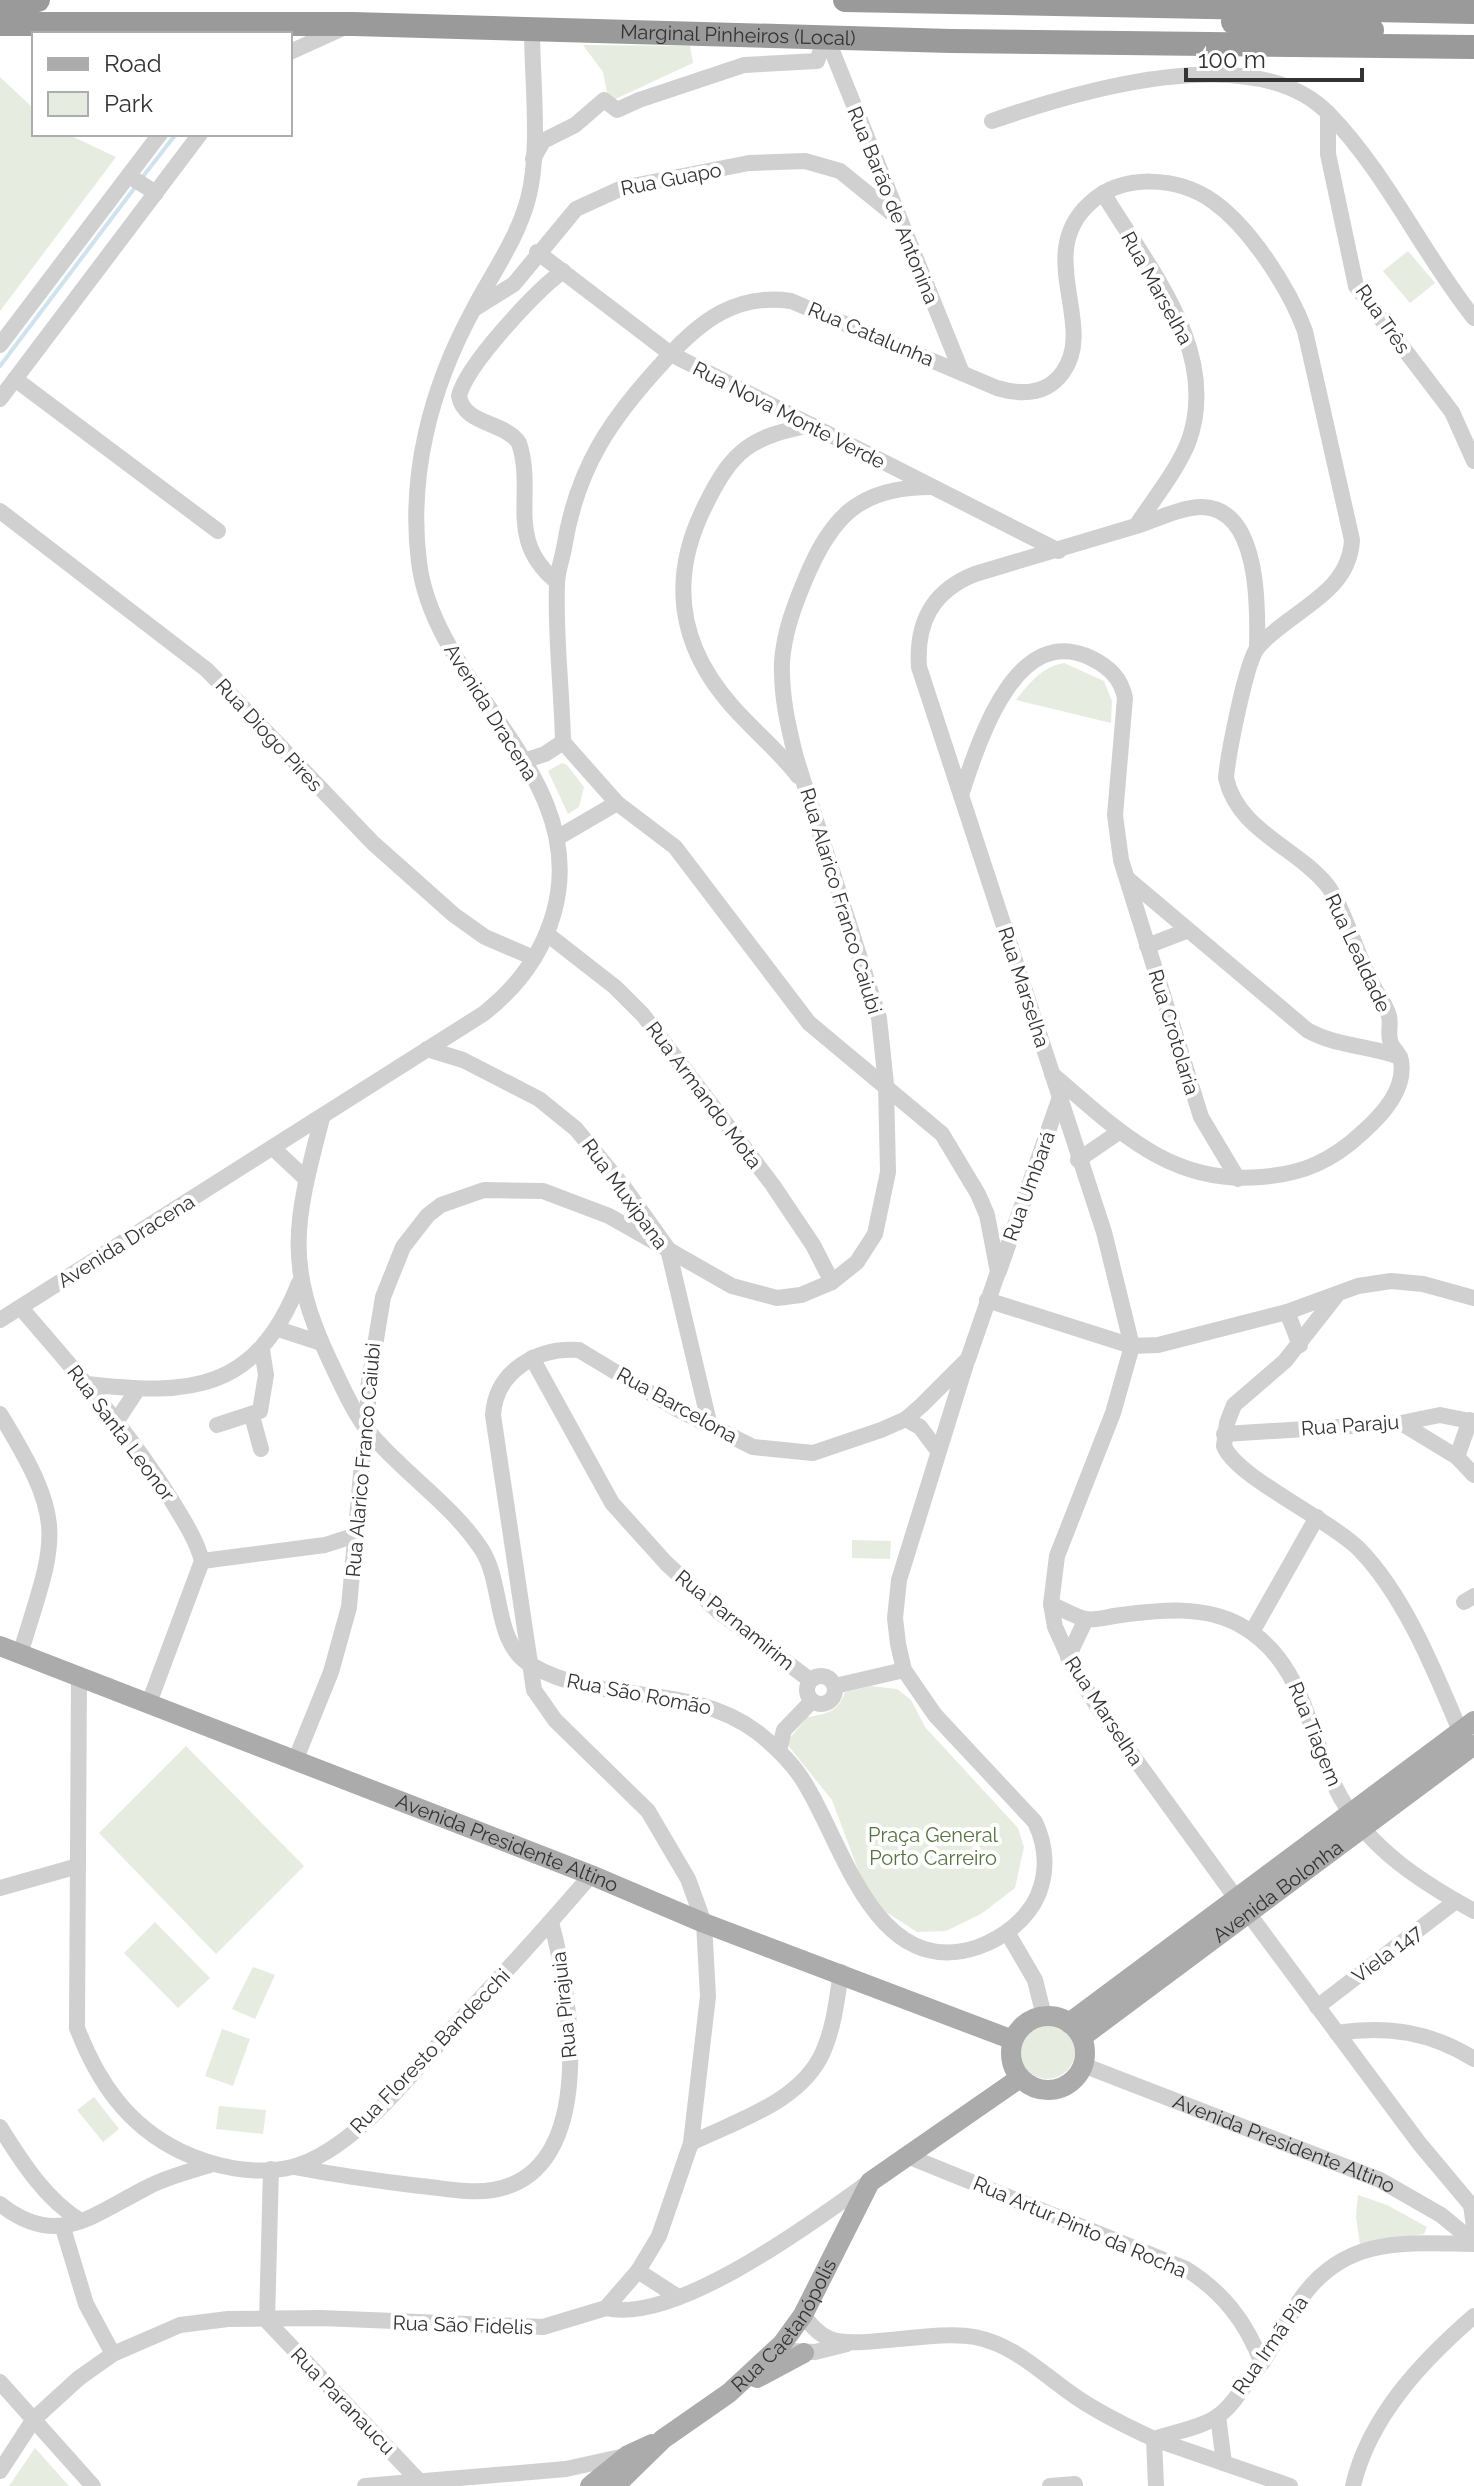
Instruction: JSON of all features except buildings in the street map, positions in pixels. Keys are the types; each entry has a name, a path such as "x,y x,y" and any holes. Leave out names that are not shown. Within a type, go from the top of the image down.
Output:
{"highway":[{"path":"0,2 38,0"},
{"path":"845,0 1474,12"},
{"path":"1080,4 1153,16 1244,23 1474,32"},
{"name":"Marginal Pinheiros (Local)","path":"0,24 182,28 353,24 1217,46 1474,47"}],"main road":[{"name":"Avenida Presidente Altino","path":"0,1646 591,1875 704,1923 841,1972 1013,2040"},
{"name":"Avenida Bolonha","path":"1358,1820 1449,1764 1471,1735"},
{"name":"Avenida Bolonha","path":"1076,2030 1471,1735"},
{"path":"1044,2016 1076,2030 1083,2065 1069,2083 1055,2089 1032,2087 1020,2078 1011,2060 1013,2040 1025,2023 1044,2016"},
{"path":"870,2182 1020,2078"},
{"name":"Rua Caetanópolis","path":"615,2486 663,2439 729,2393 782,2344 803,2315 870,2182"},
{"path":"729,2393 804,2353"},
{"name":"Rua Caetanópolis","path":"590,2486 628,2455 663,2439"}],"street":[{"path":"292,51 353,24"},
{"name":"Avenida Dracena","path":"0,1320 322,1118 502,999 520,982 547,934 558,897 557,838 548,809 523,761 447,644 431,612 419,563 419,468 442,371 522,218 529,196 532,30"},
{"path":"532,159 543,141 575,125 604,100 617,110 744,65 817,61 826,36"},
{"name":"Rua Barão de Antonina","path":"826,36 962,373"},
{"path":"992,121 1106,85 1189,77 1257,79 1283,85 1312,100 1350,138 1471,310"},
{"name":"Rua Três","path":"1328,113 1328,154 1356,286 1452,412 1474,461"},
{"path":"0,345 159,136"},
{"path":"0,399 199,136"},
{"name":"Rua Guapo","path":"473,310 514,284 537,252 576,209 603,193 775,160 805,161 840,171 898,218"},
{"path":"129,176 156,193"},
{"path":"1103,193 1120,184 1144,181 1183,189 1212,200 1235,220 1293,299 1305,331 1351,523 1351,558 1332,587 1257,648"},
{"name":"Rua Catalunha","path":"563,742 557,582 567,522 588,462 637,390 671,354 722,310 740,302 777,299 818,309 997,388 1020,393 1042,389 1064,372 1073,337 1064,258 1076,219 1103,193"},
{"name":"Rua Marselha","path":"1103,193 1182,326 1194,359 1197,382 1187,446 1136,526 960,580 936,599 921,625 917,642 919,667 1104,1232 1132,1346 1113,1413 1057,1556 1051,1604 1055,1627 1068,1657 1101,1712 1419,2143 1472,2204"},
{"name":"Rua Nova Monte Verde","path":"537,252 671,354 1059,551"},
{"path":"557,582 536,563 528,546 519,443 509,433 467,412 459,396 470,374 490,347 527,305 563,271"},
{"path":"15,379 218,531"},
{"path":"806,787 715,684 693,642 681,589 684,556 693,528 722,472 736,453 766,435 811,425"},
{"name":"Rua Alarico Franco Caiubi","path":"295,1761 338,1648 349,1607 362,1463 368,1432 368,1388 383,1297 403,1247 441,1205 496,1188 543,1191 609,1216 712,1276 752,1294 789,1296 832,1282 867,1248 880,1219 888,1172 886,1084 879,1018 786,715 782,663 787,629 824,536 844,514 873,497 905,487 931,487"},
{"name":"Rua Lealdade","path":"1052,1074 1119,1132 1143,1148 1198,1174 1238,1179 1293,1175 1332,1157 1365,1130 1392,1099 1402,1082 1401,1058 1390,1042 1389,1014 1360,963 1330,889 1303,861 1258,829 1230,795 1228,761 1257,648 1249,549 1232,521 1221,512 1198,507 1136,526"},
{"name":"Rua Diogo Pires","path":"0,511 207,670 373,843 454,915 485,937 534,958"},
{"name":"Rua Crotolaria","path":"961,795 997,705 1022,671 1051,652 1066,651 1091,658 1113,672 1123,688 1115,815 1127,878 1201,1117 1238,1179"},
{"path":"758,732 775,728 786,715"},
{"path":"523,761 545,754 563,742 617,803 675,847 809,1023 886,1084 942,1134 958,1157 987,1215 998,1272"},
{"path":"557,838 617,803"},
{"path":"1127,878 1186,931 1307,1030 1324,1040 1373,1047 1401,1058"},
{"path":"1147,946 1186,931"},
{"name":"Rua Armando Mota","path":"547,934 615,987 643,1015 772,1184 813,1245 832,1282"},
{"name":"Rua Muxipana","path":"427,1049 463,1060 507,1081 563,1118 597,1152 668,1249 710,1426"},
{"name":"Rua Umbará","path":"998,1272 1059,1099"},
{"path":"322,1118 298,1224 299,1283 321,1343 368,1432 475,1540 493,1572 509,1641 528,1663"},
{"path":"1078,1160 1119,1132"},
{"path":"273,1148 306,1179"},
{"name":"Rua Barcelona","path":"704,1923 688,1879 648,1811 555,1720 534,1690 493,1415 498,1390 513,1372 532,1358 564,1349 579,1350 710,1426 753,1447 813,1453 859,1439 906,1419 968,1359 998,1272"},
{"path":"987,1300 1132,1346 1158,1345 1287,1312 1358,1286 1391,1281 1423,1284 1474,1298"},
{"path":"87,1384 156,1391 219,1376 245,1364 262,1350 278,1329 299,1283"},
{"path":"1336,1296 1300,1345 1234,1405 1224,1434 1226,1452 1243,1471 1317,1517 1357,1547 1384,1577 1471,1735"},
{"name":"Rua Santa Leonor","path":"21,1308 87,1384 162,1485 198,1543 202,1561"},
{"path":"1287,1312 1300,1345"},
{"path":"278,1329 321,1343"},
{"path":"217,1425 252,1416 263,1405 266,1375 262,1350"},
{"name":"Rua Parnamirim","path":"532,1358 612,1503 666,1563 718,1611 810,1680"},
{"path":"968,1359 897,1591 898,1644 904,1670 949,1734 1022,1805 1039,1831 1045,1865 1037,1896 1007,1932 1035,1980 1044,2016"},
{"path":"116,1422 137,1390"},
{"path":"0,1414 36,1477 52,1531 45,1574 20,1654"},
{"name":"Rua Paraju","path":"1224,1434 1401,1423 1440,1415 1472,1421"},
{"path":"252,1416 261,1449"},
{"path":"906,1419 920,1427 938,1451"},
{"path":"1457,1457 1472,1421"},
{"path":"1401,1423 1457,1457 1474,1475"},
{"path":"1252,1632 1317,1517"},
{"path":"149,1703 202,1561 325,1545 356,1535"},
{"path":"325,1545 354,1559"},
{"name":"Rua Tiagem","path":"1051,1604 1086,1619 1190,1610 1224,1617 1252,1632 1275,1653 1293,1677 1320,1754 1358,1820 1400,1865 1474,1911"},
{"path":"1068,1657 1086,1619"},
{"name":"Rua São Romão","path":"528,1663 573,1683 680,1698 713,1707 753,1729 779,1751 807,1787 854,1883 883,1920 928,1948 942,1952 969,1950 1007,1932"},
{"path":"835,1686 904,1670"},
{"path":"824,1676 835,1686 830,1701 823,1704 812,1701 806,1691 810,1680 824,1676"},
{"name":"Rua Floresto Bandecchi","path":"79,1677 77,2028 106,2088 131,2118 162,2141 210,2165 271,2169 294,2167 358,2129 591,1875"},
{"path":"779,1751 784,1730 812,1701"},
{"path":"1449,1764 1474,1758"},
{"path":"0,1888 78,1866"},
{"name":"Viela 147","path":"1317,2007 1456,1901"},
{"name":"Rua Pirajuia","path":"294,2167 343,2177 467,2191 513,2184 535,2172 562,2125 570,2082 561,1965 551,1922"},
{"path":"606,2308 638,2271 659,2236 691,2143 708,1996 704,1923"},
{"path":"691,2143 772,2104 808,2075 823,2051 834,2016 841,1972"},
{"path":"1337,2033 1372,2028 1392,2029 1441,2042 1474,2059"},
{"name":"Avenida Presidente Altino","path":"1083,2065 1380,2180 1441,2215 1474,2243"},
{"path":"0,2127 45,2190 66,2212 81,2221"},
{"name":"Rua Artur Pinto da Rocha","path":"905,2155 1186,2269 1220,2292 1251,2334 1262,2363"},
{"path":"0,2204 24,2222 63,2228 160,2181 210,2165"},
{"path":"267,2321 271,2169"},
{"name":"Rua São Fidelis","path":"0,2471 34,2419 69,2385 113,2354 180,2325 228,2319 267,2321 321,2318 543,2327 606,2308 622,2312 678,2297 781,2245 870,2182"},
{"path":"1441,2215 1472,2204 1474,2226"},
{"path":"63,2228 86,2304 113,2354"},
{"name":"Rua Irmã Pia","path":"1218,2416 1262,2363 1305,2294 1327,2271 1367,2248 1391,2242 1474,2243"},
{"path":"638,2271 678,2297"},
{"path":"803,2315 828,2339 853,2342"},
{"path":"1353,2486 1394,2400 1419,2367 1474,2316"},
{"name":"Rua Paranaucu","path":"267,2321 419,2481"},
{"path":"782,2344 804,2353 853,2342 946,2333 996,2343 1020,2354 1077,2398 1115,2421 1154,2439 1224,2463 1259,2481 1290,2486"},
{"path":"0,2382 93,2486"},
{"path":"1154,2439 1218,2416 1224,2463"},
{"path":"1154,2439 1156,2486"},
{"name":"Rua Caetanópolis","path":"365,2486 566,2469 628,2455"},
{"path":"566,2469 582,2486"},
{"path":"1050,2486 1075,2484"}],"green space":[{"path":"583,45 690,46 693,63 609,102 603,72"},
{"path":"0,77 32,107 32,136 71,136 116,157 0,311"},
{"path":"1408,251 1435,283 1410,303 1383,271"},
{"path":"1064,663 1104,681 1112,701 1111,723 1016,700 1042,672"},
{"path":"562,763 584,787 579,807 568,814 548,771"},
{"path":"852,1540 891,1541 890,1559 852,1558"},
{"name":"Praça General Porto Carreiro","path":"871,1686 897,1689 911,1700 925,1727 1018,1828 1024,1847 1015,1888 981,1914 946,1931 917,1932 886,1912 863,1883 832,1800 786,1743 807,1717 831,1711 845,1692"},
{"path":"186,1746 304,1866 216,1954 99,1833"},
{"path":"155,1922 210,1978 178,2008 124,1953"},
{"path":"253,1967 275,1975 255,2019 232,2009"},
{"path":"1047,2023 1067,2031 1075,2051 1067,2071 1047,2079 1027,2071 1019,2051 1027,2031"},
{"path":"222,2029 250,2039 233,2086 205,2076"},
{"path":"94,2097 119,2129 103,2142 77,2110"},
{"path":"219,2106 266,2110 263,2134 216,2129"},
{"path":"1358,2195 1387,2205 1427,2227 1424,2234 1360,2245 1356,2216"},
{"path":"35,2448 69,2486 9,2486"}],"waterway":[{"path":"141,179 174,136"},
{"path":"0,366 136,186"}]}
